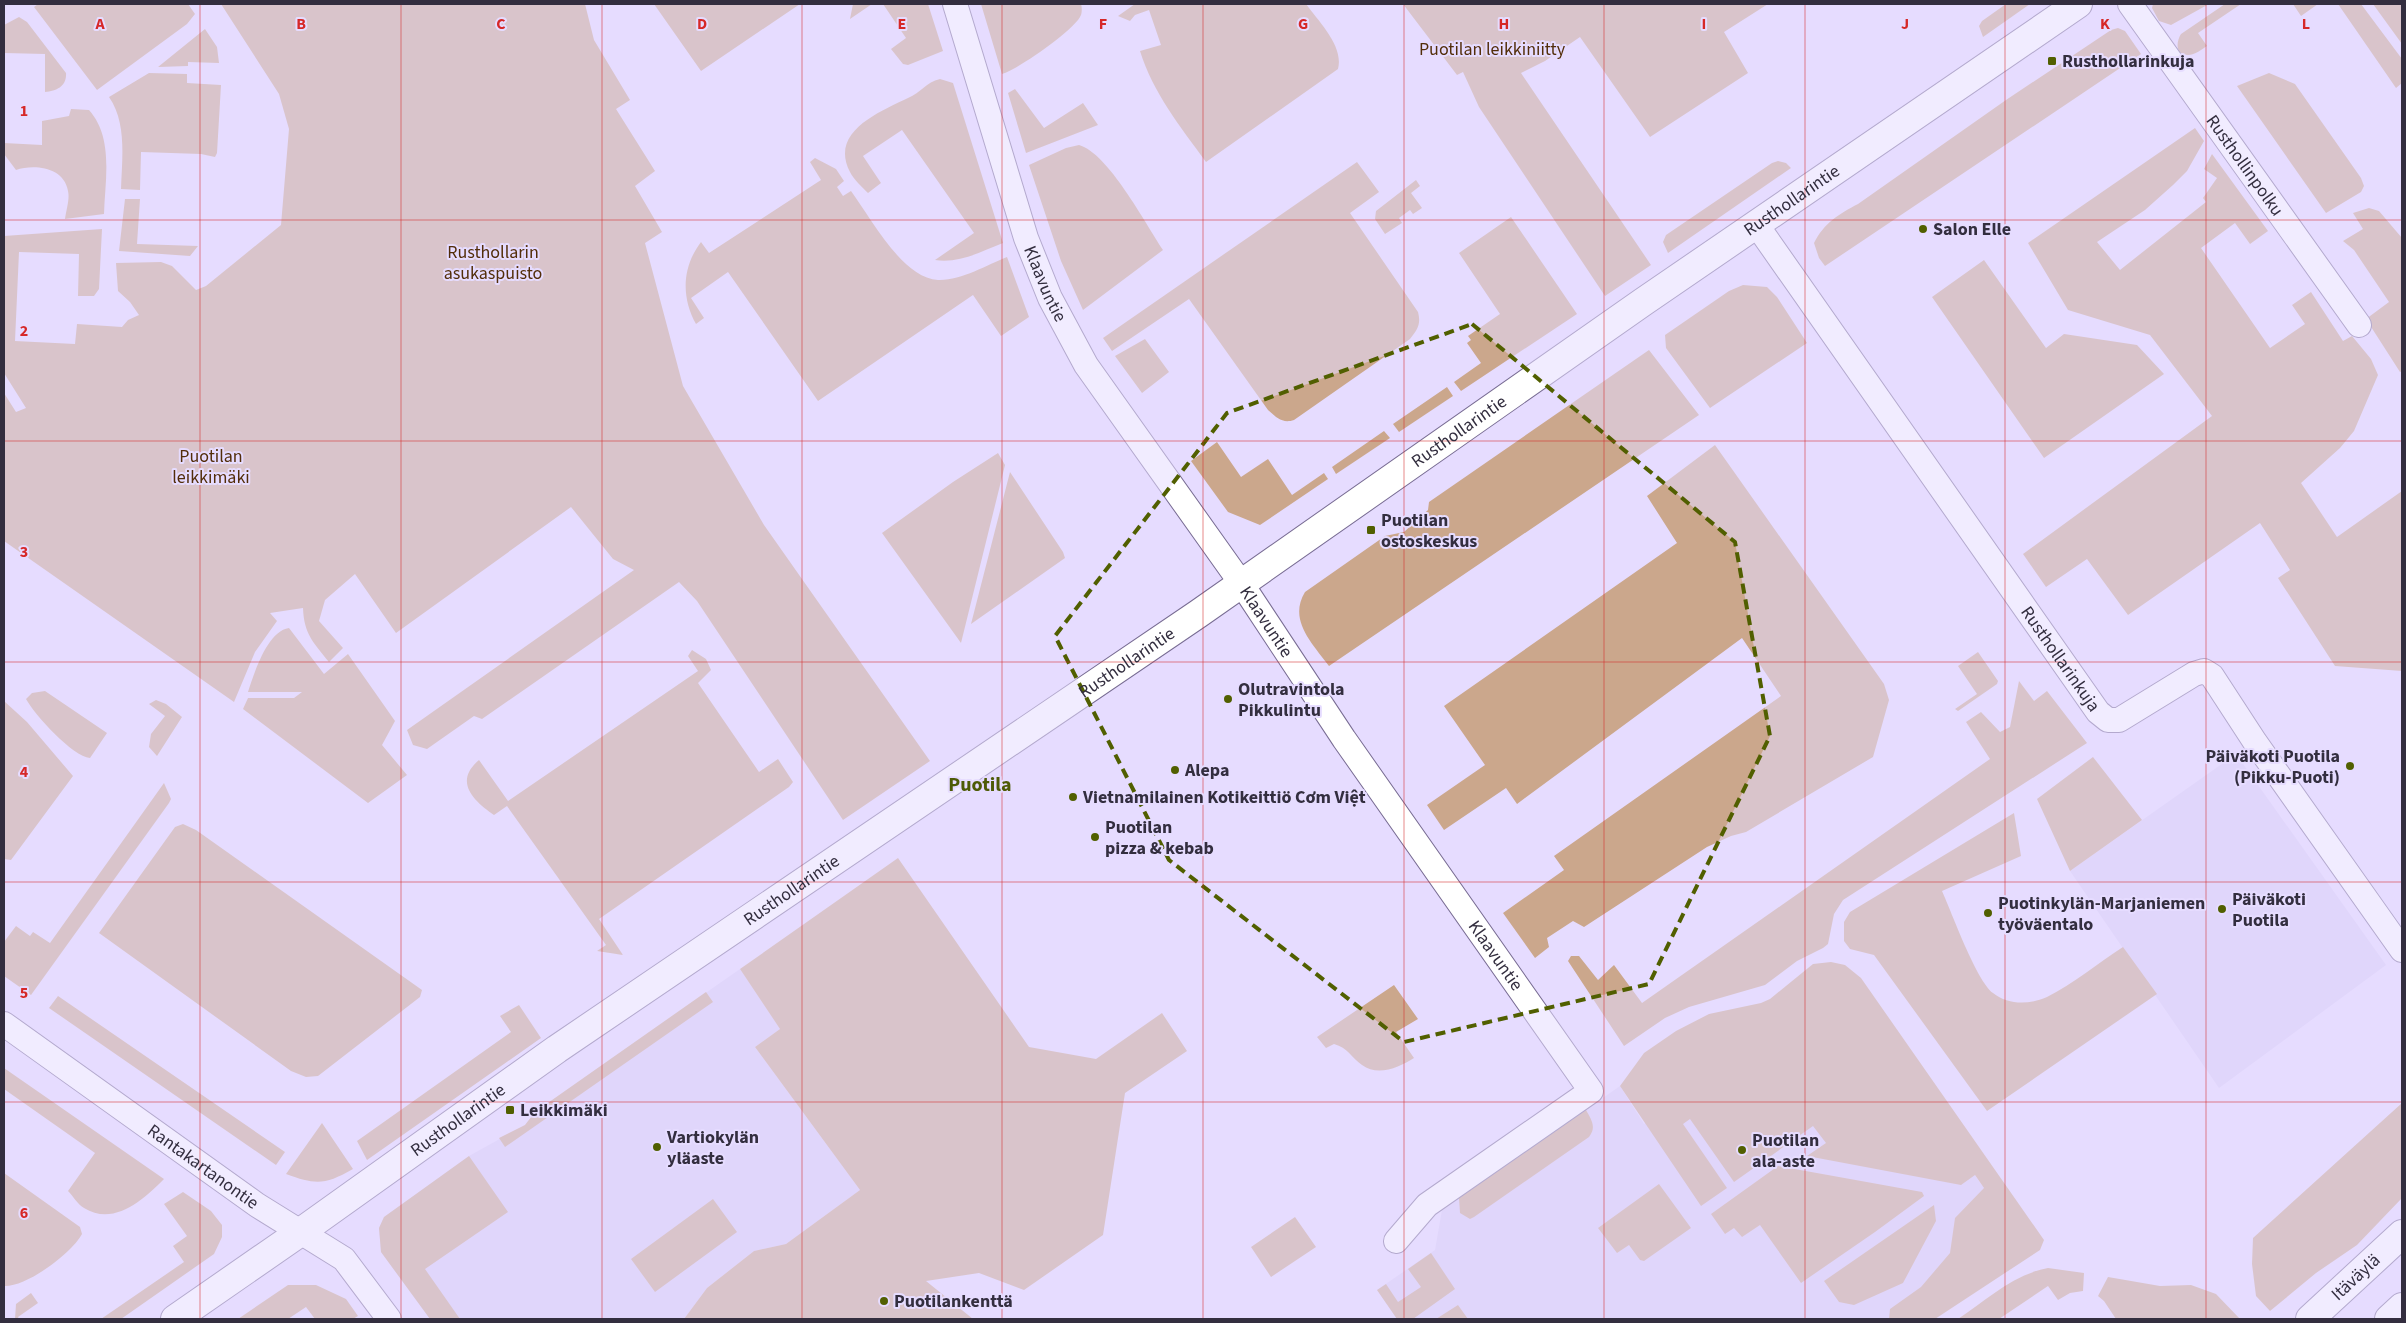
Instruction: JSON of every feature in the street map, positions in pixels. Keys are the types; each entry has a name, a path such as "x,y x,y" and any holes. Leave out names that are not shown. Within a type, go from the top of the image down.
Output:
{"main road":[{"name":"Rusthollarintie","path":"175,1319 302,1232 557,1049 1241,583 1756,224 2078,4"},
{"name":"Itäväylä","path":"2310,1319 2402,1234"},
{"path":"2389,1319 2402,1307"}],"street":[{"name":"Klaavuntie","path":"955,4 1026,238 1050,298 1086,365 1241,583 1344,739 1591,1091 1427,1205 1396,1241"},
{"name":"Rusthollinpolku","path":"2130,4 2359,325"},
{"name":"Rusthollarinkuja","path":"1756,224 2098,712 2108,720 2119,720 2194,674 2204,671 2212,676 2254,742 2402,950"},
{"name":"Rantakartanontie","path":"4,1024 257,1205 344,1259 390,1319"}],"highlighted area":[{"path":"1472,324 1735,542 1770,736 1649,984 1404,1042 1169,860 1055,636 1227,413"}],"shaded area":[{"name":"Päiväkoti Puotila","path":"2236,754 2386,965 2219,1088 2070,871"},
{"name":"Vartiokylän yläaste","path":"740,969 780,1029 755,1047 860,1190 786,1244 754,1251 707,1288 684,1319 430,1319 381,1252 379,1228 384,1217 469,1156 525,1125 535,1112"},
{"name":"Puotilan ala-aste","path":"1845,994 2014,1230 1889,1319 1397,1319 1377,1290 1435,1250 1442,1210 1620,1086 1644,1124"}],"green space":[{"path":"38,4 188,4 195,14 187,24 97,90 34,7"},
{"path":"221,4 585,4 594,40 630,100 616,109 655,171 635,186 662,232 645,243 683,386 764,525 930,761 843,820 697,601 679,582 482,719 474,716 427,749 413,745 407,730 634,570 613,559 571,507 396,633 355,574 325,600 319,621 343,648 329,662 307,631 303,608 270,613 277,621 255,652 234,702 4,541 4,393 16,412 26,408 4,373 4,236 102,229 99,289 94,296 78,296 79,254 19,252 15,341 75,344 77,324 122,327 128,320 139,315 130,302 118,291 116,263 161,262 172,266 196,290 206,286 281,225 289,129 279,94"},
{"path":"654,4 800,4 701,71"},
{"path":"853,4 872,4 850,19"},
{"path":"883,4 928,4 943,51 908,65 903,64 891,49 906,38"},
{"path":"981,4 1081,4 1082,11 1077,21 1058,39 1020,65 1002,74"},
{"path":"1135,4 1306,4 1334,43 1339,60 1338,69 1206,162 1168,109 1152,81 1140,51 1161,45 1149,10 1135,15 1130,21 1118,16"},
{"name":"Puotilan leikkiniitty","path":"1403,4 1768,4 1724,32 1748,73 1650,137 1580,37 1545,61 1521,73 1651,265 1605,296 1479,107 1463,72 1457,75"},
{"path":"2006,4 2030,4 1983,37 1979,26 1982,21"},
{"path":"2153,4 2209,4 2171,25 2159,21 2152,8"},
{"path":"2225,4 2241,4 2198,33 2207,46 2191,55 2181,53 2178,48 2178,41 2181,34"},
{"path":"2293,4 2318,4 2301,16"},
{"path":"2338,4 2361,4 2402,59 2402,83 2396,88"},
{"path":"2373,4 2402,4 2402,44"},
{"path":"19,17 27,22 66,73 65,81 57,89 45,92 45,54 4,53 4,25"},
{"path":"2118,28 2125,31 2141,54 1825,266 1819,258 1814,243 1822,230 1833,220 2006,100 2111,30"},
{"path":"205,29 217,47 219,63 188,62 188,66 158,67"},
{"path":"149,73 187,74 187,83 221,85 217,153 215,157 201,154 141,152 140,190 121,189 121,129 115,107 109,97"},
{"path":"2269,73 2295,84 2361,178 2364,186 2361,192 2326,213 2237,86"},
{"path":"940,79 953,83 1003,243 970,256 944,261 935,260 974,233 902,130 863,156 881,183 868,193 850,172 845,158 846,146 851,135 860,125 871,117 913,96 935,80"},
{"path":"1015,89 1044,128 1083,103 1098,125 1026,153 1008,93"},
{"path":"71,109 89,110 97,121 105,146 106,187 104,214 65,219 68,191 61,177 47,169 31,167 16,170 4,154 4,143 42,145 42,121 69,116"},
{"path":"2195,128 2204,141 2187,171 2145,210 2097,242 2120,270 2206,202 2203,198 2217,178 2204,169 2212,154 2268,231 2250,244 2235,223 2201,248 2270,348 2305,324 2292,305 2311,292 2343,341 2352,336 2371,359 2378,375 2354,431 2340,448 2301,483 2337,537 2402,491 2402,671 2335,666 2278,578 2290,570 2260,523 2128,615 2087,559 2046,587 2023,554 2212,416 2150,335 2068,310 2028,243"},
{"path":"1079,145 1102,161 1114,175 1163,250 1083,310 1061,261 1029,165 1066,148"},
{"path":"815,158 836,169 844,181 837,187 843,196 851,191 888,245 912,269 925,277 938,280 955,278 1007,257 1029,317 1001,336 973,295 818,401 728,272 691,298 704,318 696,324 688,303 686,282 690,262 701,242 709,253 821,180 810,162"},
{"path":"1778,161 1786,163 1791,168 1668,253 1663,242 1666,235 1772,163"},
{"path":"1357,162 1379,192 1350,213 1418,312 1418,326 1410,339 1290,421 1280,419 1268,410 1189,299 1112,351 1103,338"},
{"path":"1416,180 1420,186 1411,193 1422,208 1413,214 1410,210 1399,218 1402,223 1385,234 1375,219 1376,211"},
{"path":"125,199 140,199 137,244 198,246 190,256 119,251"},
{"path":"2369,208 2379,211 2402,238 2402,371 2400,372 2366,319 2389,302 2354,250 2343,241 2363,229 2353,213"},
{"path":"1511,217 1577,314 1461,391 1454,382 1481,363 1467,343 1471,340 1468,336 1500,314 1459,253"},
{"path":"1984,260 2046,348 2064,334 2137,345 2164,374 2044,458 1932,297"},
{"path":"1743,285 1767,287 1777,297 1807,343 1710,408 1666,348 1665,335 1729,291"},
{"path":"1145,339 1169,372 1142,393 1115,356"},
{"path":"1649,350 1699,415 1329,666 1309,640 1301,622 1300,602 1305,592 1385,536 1404,532 1428,510 1429,502"},
{"path":"1447,387 1453,396 1399,432 1393,424"},
{"path":"1384,431 1390,438 1336,474 1332,467"},
{"path":"1217,442 1241,477 1268,459 1292,495 1324,473 1328,479 1260,525 1228,512 1191,461"},
{"path":"1715,445 1884,684 1889,700 1873,757 1746,832 1731,836 1707,847 1584,927 1573,921 1547,938 1549,947 1535,958 1503,913 1564,870 1554,856 1781,696 1742,638 1517,804 1506,788 1444,830 1427,805 1485,765 1444,706 1677,543 1647,496"},
{"path":"998,453 1005,465 961,643 882,533 953,482"},
{"path":"1010,472 1063,552 1065,558 971,624"},
{"path":"289,628 324,674 348,654 395,721 382,745 407,775 368,803 243,709 248,698 294,698 302,692 248,692 262,654 274,637 281,631"},
{"path":"692,650 706,659 711,670 698,683 759,772 778,759 793,782 789,787 599,919 623,955 597,951 606,945 507,806 494,815 487,810 469,790 468,776 471,768 479,760 508,801 698,671 688,656"},
{"path":"1978,652 1998,681 1997,684 1958,711 1955,709 1977,694 1958,666"},
{"path":"2019,681 2034,701 2047,691 2087,743 1843,900 1834,914 1828,944 1823,948 1797,961 1765,985 1689,1007 1665,1018 1624,1046 1568,961 1571,956 1579,956 1598,980 1614,965 1642,1003 1990,759 1966,722 1981,712 2000,732 2010,727"},
{"path":"45,691 107,733 90,758 83,756 64,743 30,706 26,699 32,693"},
{"path":"156,700 166,704 182,717 157,756 149,747 151,734 165,716 149,704"},
{"path":"4,701 27,722 73,776 11,860 4,859"},
{"path":"2093,757 2142,820 2070,871 2037,799"},
{"path":"164,783 171,799 169,803 31,995 4,976 4,942 16,926 30,936 33,932 50,943"},
{"path":"2014,813 2021,856 1942,891 1972,961 1986,986 1999,997 2012,1002 2040,1000 2066,986 2123,947 2157,994 1987,1111 1874,955 1850,949 1844,941 1844,922 1850,912"},
{"path":"183,824 196,830 422,990 420,997 318,1076 306,1077 291,1071 99,933 175,827"},
{"path":"898,858 1029,1047 1096,1059 1162,1013 1187,1051 1125,1093 1103,1235 1024,1290 979,1273 926,1281 973,1319 684,1319 707,1288 754,1251 786,1244 860,1190 755,1047 780,1029 740,969"},
{"path":"1831,962 1845,965 1861,978 2044,1240 2040,1250 1935,1319 1889,1319 1890,1309 1921,1287 1950,1253 1955,1218 1984,1188 1975,1175 1961,1185 1807,1156 1826,1143 1813,1126 1734,1182 1690,1119 1683,1124 1727,1188 1701,1206 1620,1086 1644,1053 1676,1031 1709,1014 1761,1003 1770,999 1813,964"},
{"path":"1394,985 1418,1019 1396,1032 1414,1058 1402,1065 1389,1069 1368,1069 1339,1046 1334,1044 1326,1048 1317,1037"},
{"path":"706,992 713,1002 505,1147 499,1138 525,1125 535,1112"},
{"path":"58,996 285,1152 276,1165 49,1008"},
{"path":"519,1005 541,1038 367,1160 357,1141 511,1032 500,1016"},
{"path":"4,1068 164,1179 138,1202 117,1212 95,1213 82,1207 68,1191 95,1153 4,1089"},
{"path":"2402,1103 2402,1198 2357,1245 2316,1273 2270,1311 2256,1296 2252,1264 2253,1238"},
{"path":"1586,1110 1593,1126 1589,1137 1474,1217 1470,1219 1460,1213 1459,1198"},
{"path":"322,1123 353,1169 335,1178 320,1182 286,1174"},
{"path":"469,1156 508,1212 425,1269 460,1319 430,1319 381,1252 379,1228 384,1217"},
{"path":"1778,1166 1922,1192 1924,1196 1801,1283 1760,1225 1742,1237 1734,1228 1725,1234 1711,1214"},
{"path":"4,1173 80,1227 82,1234 77,1242 59,1259 36,1275 14,1285 4,1286"},
{"path":"1659,1184 1691,1228 1644,1261 1640,1260 1629,1245 1617,1253 1598,1228"},
{"path":"183,1192 211,1211 222,1225 222,1237 214,1254 121,1319 101,1319 184,1262 173,1246 187,1236 164,1204"},
{"path":"713,1199 737,1232 655,1292 631,1259"},
{"path":"1934,1205 1936,1221 1903,1283 1854,1305 1839,1302 1824,1281"},
{"path":"1295,1217 1316,1247 1271,1277 1251,1247"},
{"path":"1431,1253 1455,1289 1413,1319 1397,1319 1377,1290 1386,1284 1398,1302 1421,1287 1408,1269"},
{"path":"2048,1268 2084,1273 2083,1291 2070,1293 2058,1300 2048,1286 1999,1319 1958,1319 2012,1282 2036,1271"},
{"path":"2108,1277 2160,1286 2191,1285 2216,1294 2240,1319 2116,1319 2104,1301 2098,1296"},
{"path":"288,1285 316,1285 346,1299 358,1316 353,1319 315,1319 306,1307 288,1319 238,1319"},
{"path":"31,1293 38,1303 18,1317 19,1319 15,1319 16,1304"},
{"path":"1458,1305 1468,1319 1436,1319"}],"place":[{"name":"Rusthollarinkuja","path":"2052,61"},
{"name":"Salon Elle","path":"1923,229"},
{"name":"Puotilan ostoskeskus","path":"1371,530"},
{"name":"Olutravintola Pikkulintu","path":"1228,699"},
{"name":"Päiväkoti Puotila (Pikku-Puoti)","path":"2350,766"},
{"name":"Alepa","path":"1175,770"},
{"name":"Vietnamilainen Kotikeittiö Cơm Việt","path":"1073,797"},
{"name":"Puotilan pizza & kebab","path":"1095,837"},
{"name":"Päiväkoti Puotila","path":"2222,909"},
{"name":"Puotinkylän-Marjaniemen työväentalo","path":"1988,913"},
{"name":"Leikkimäki","path":"510,1110"},
{"name":"Vartiokylän yläaste","path":"657,1147"},
{"name":"Puotilan ala-aste","path":"1742,1150"},
{"name":"Puotilankenttä","path":"884,1301"}],"district":[{"name":"Puotila","path":"980,785"}],"park label":[{"name":"Rusthollarin asukaspuisto","path":"493,262"},
{"name":"Puotilan leikkimäki","path":"211,466"}]}
